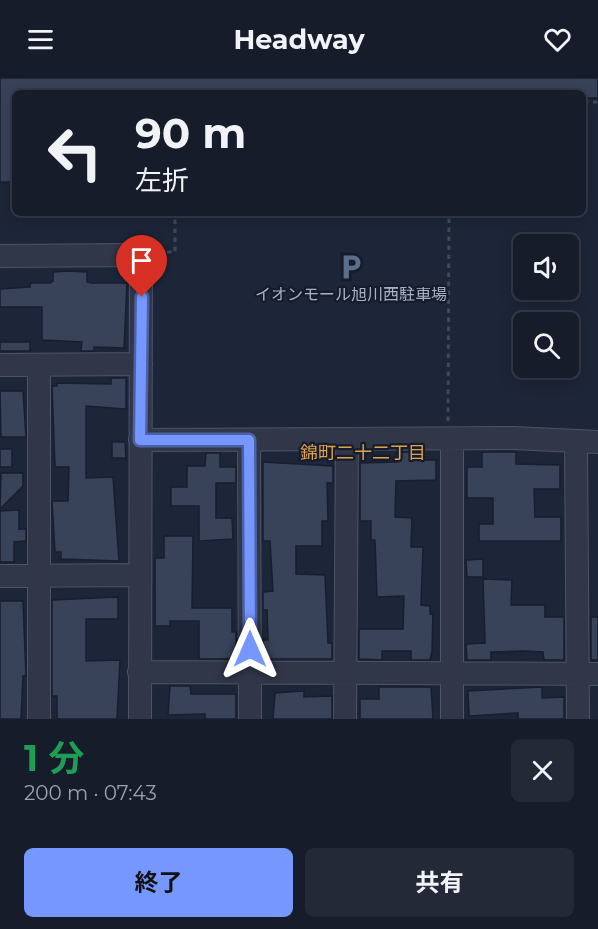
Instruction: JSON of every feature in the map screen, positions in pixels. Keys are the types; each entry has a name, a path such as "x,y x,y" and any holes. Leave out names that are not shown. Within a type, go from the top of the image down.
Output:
{"street":[{"path":"0,256 141,255 140,719"},
{"path":"0,365 141,364"},
{"path":"39,366 41,576 39,719"},
{"path":"450,433 452,719"},
{"path":"140,440 347,439 450,433 587,442 588,674 578,719"},
{"path":"345,719 347,439"},
{"path":"249,440 250,719"},
{"path":"0,576 140,575"},
{"path":"139,672 588,674"}],"path":[{"path":"156,252 175,252 174,216"},
{"path":"448,216 450,433"}],"building":[{"path":"0,78 598,78 598,98 586,98 586,90 12,90 12,182 0,182"},
{"path":"53,272 87,272 87,282 91,283 127,283 124,348 94,347 94,351 81,351 82,342 42,340 42,307 0,307 0,289 30,287 30,283 50,283 53,281"},
{"path":"0,342 30,342 30,351 0,351"},
{"path":"111,378 126,378 126,409 86,406 86,478 113,477 119,561 61,559 61,552 55,552 52,501 68,501 69,467 55,467 52,386 57,386 57,383 111,384"},
{"path":"0,391 23,391 26,437 1,437"},
{"path":"112,442 125,442 126,458 112,458"},
{"path":"0,449 12,449 12,467 0,467"},
{"path":"396,452 413,452 413,460 436,460 436,480 396,481 395,517 412,518 411,547 423,547 421,605 430,606 430,614 433,613 430,660 411,660 411,651 382,651 382,660 359,659 359,629 403,629 404,596 377,597 375,540 371,540 371,521 360,521 360,463 396,462"},
{"path":"482,452 516,452 516,464 560,465 560,489 534,489 535,517 561,517 561,541 479,541 479,524 493,524 493,498 467,498 467,467 482,467"},
{"path":"206,453 220,453 220,467 236,467 236,483 216,483 216,518 232,518 233,539 199,541 199,506 171,506 171,487 187,487 187,466 205,466"},
{"path":"263,462 333,466 333,483 327,483 328,521 322,521 322,546 296,546 296,574 325,575 328,643 332,643 332,659 263,659 263,640 268,640 267,610 263,610 263,592 273,591 270,541 263,541"},
{"path":"1,473 23,473 23,486 0,509"},
{"path":"19,510 19,529 26,529 26,541 14,542 14,562 0,562 0,511"},
{"path":"164,536 193,536 192,608 232,608 232,632 236,632 236,659 199,659 199,621 170,621 170,626 155,626 155,558 164,558"},
{"path":"483,559 483,577 467,577 466,560"},
{"path":"483,579 512,580 511,605 545,605 545,617 564,617 564,660 544,660 543,652 522,651 491,652 491,660 467,660 466,644 485,643"},
{"path":"118,597 118,619 86,619 86,661 120,660 117,719 57,719 57,696 52,696 52,600"},
{"path":"0,601 23,601 26,676 23,676 21,719 0,719"},
{"path":"591,617 598,617 598,660 591,660"},
{"path":"170,686 190,686 191,694 236,694 236,719 205,719 205,714 168,715"},
{"path":"379,687 431,687 433,719 360,719 360,699 379,699"},
{"path":"542,687 542,698 564,697 564,719 518,719 518,713 469,716 468,691"},
{"path":"304,691 304,697 332,696 332,719 273,719 275,693"}],"place":[{"name":"イオンモール旭川西駐車場","path":"351,267"}],"district":[{"name":"錦町二十二丁目","path":"363,453"}],"route":[{"path":"142,297 140,440 249,440 250,649"}]}
